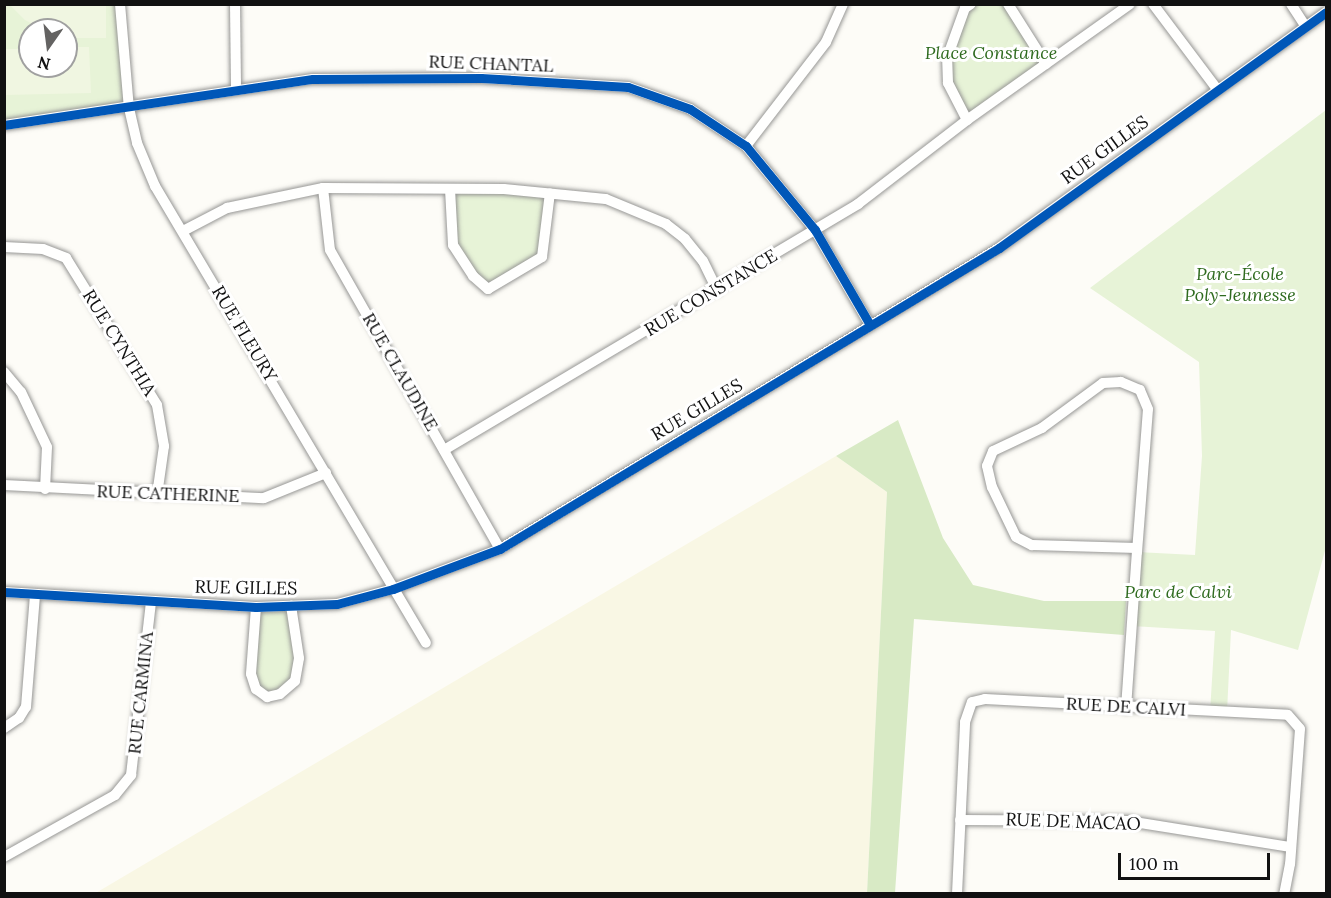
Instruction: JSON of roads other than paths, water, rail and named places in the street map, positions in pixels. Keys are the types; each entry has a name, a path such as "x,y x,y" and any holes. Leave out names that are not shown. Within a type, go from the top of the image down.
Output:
{"street":[{"name":"RUE FLEURY","path":"120,4 129,108 137,143 155,186 426,643"},
{"path":"235,4 236,88"},
{"path":"746,146 826,42 843,4"},
{"path":"967,120 948,83 947,58 965,8 971,4"},
{"path":"1008,4 1046,64"},
{"name":"RUE CONSTANCE","path":"444,450 717,290 858,204 967,120 1130,4"},
{"path":"1153,4 1217,89"},
{"path":"1291,4 1306,27"},
{"name":"RUE GILLES","path":"4,592 256,607 337,604 393,589 500,549 999,248 1326,12"},
{"name":"RUE CHANTAL","path":"4,125 129,108 236,88 313,79 469,78 628,87 690,109 746,146 815,230 870,325"},
{"path":"183,231 227,208 323,188 450,189 550,193 606,199 666,224 685,238 703,261 717,290"},
{"name":"RUE CLAUDINE","path":"323,188 330,250 500,549"},
{"path":"450,189 453,244 473,276 488,289 542,257 550,193"},
{"name":"RUE CYNTHIA","path":"4,247 43,249 66,258 151,395 157,405 164,446 157,495"},
{"path":"4,372 21,392 47,447 45,489"},
{"path":"1126,708 1148,409 1140,390 1121,382 1103,384 1042,428 993,451 987,466 992,487 1016,537 1032,545 1137,548"},
{"name":"RUE CATHERINE","path":"4,485 157,495 264,498 326,473"},
{"path":"4,728 20,718 26,706 35,594"},
{"name":"RUE CARMINA","path":"4,857 115,795 131,776 151,602"},
{"name":"RUE GILLES","path":"256,607 251,674 256,689 267,697 280,694 295,681 299,658 291,606"},
{"name":"RUE DE CALVI","path":"957,894 965,722 972,702 985,699 1288,715 1296,720 1300,729 1291,847 1284,894"},
{"name":"RUE DE MACAO","path":"960,820 1128,821 1291,847"}],"park label":[{"name":"Place Constance","path":"991,53"},
{"name":"Parc-École Poly-Jeunesse","path":"1240,285"},
{"name":"Parc de Calvi","path":"1178,592"}]}
